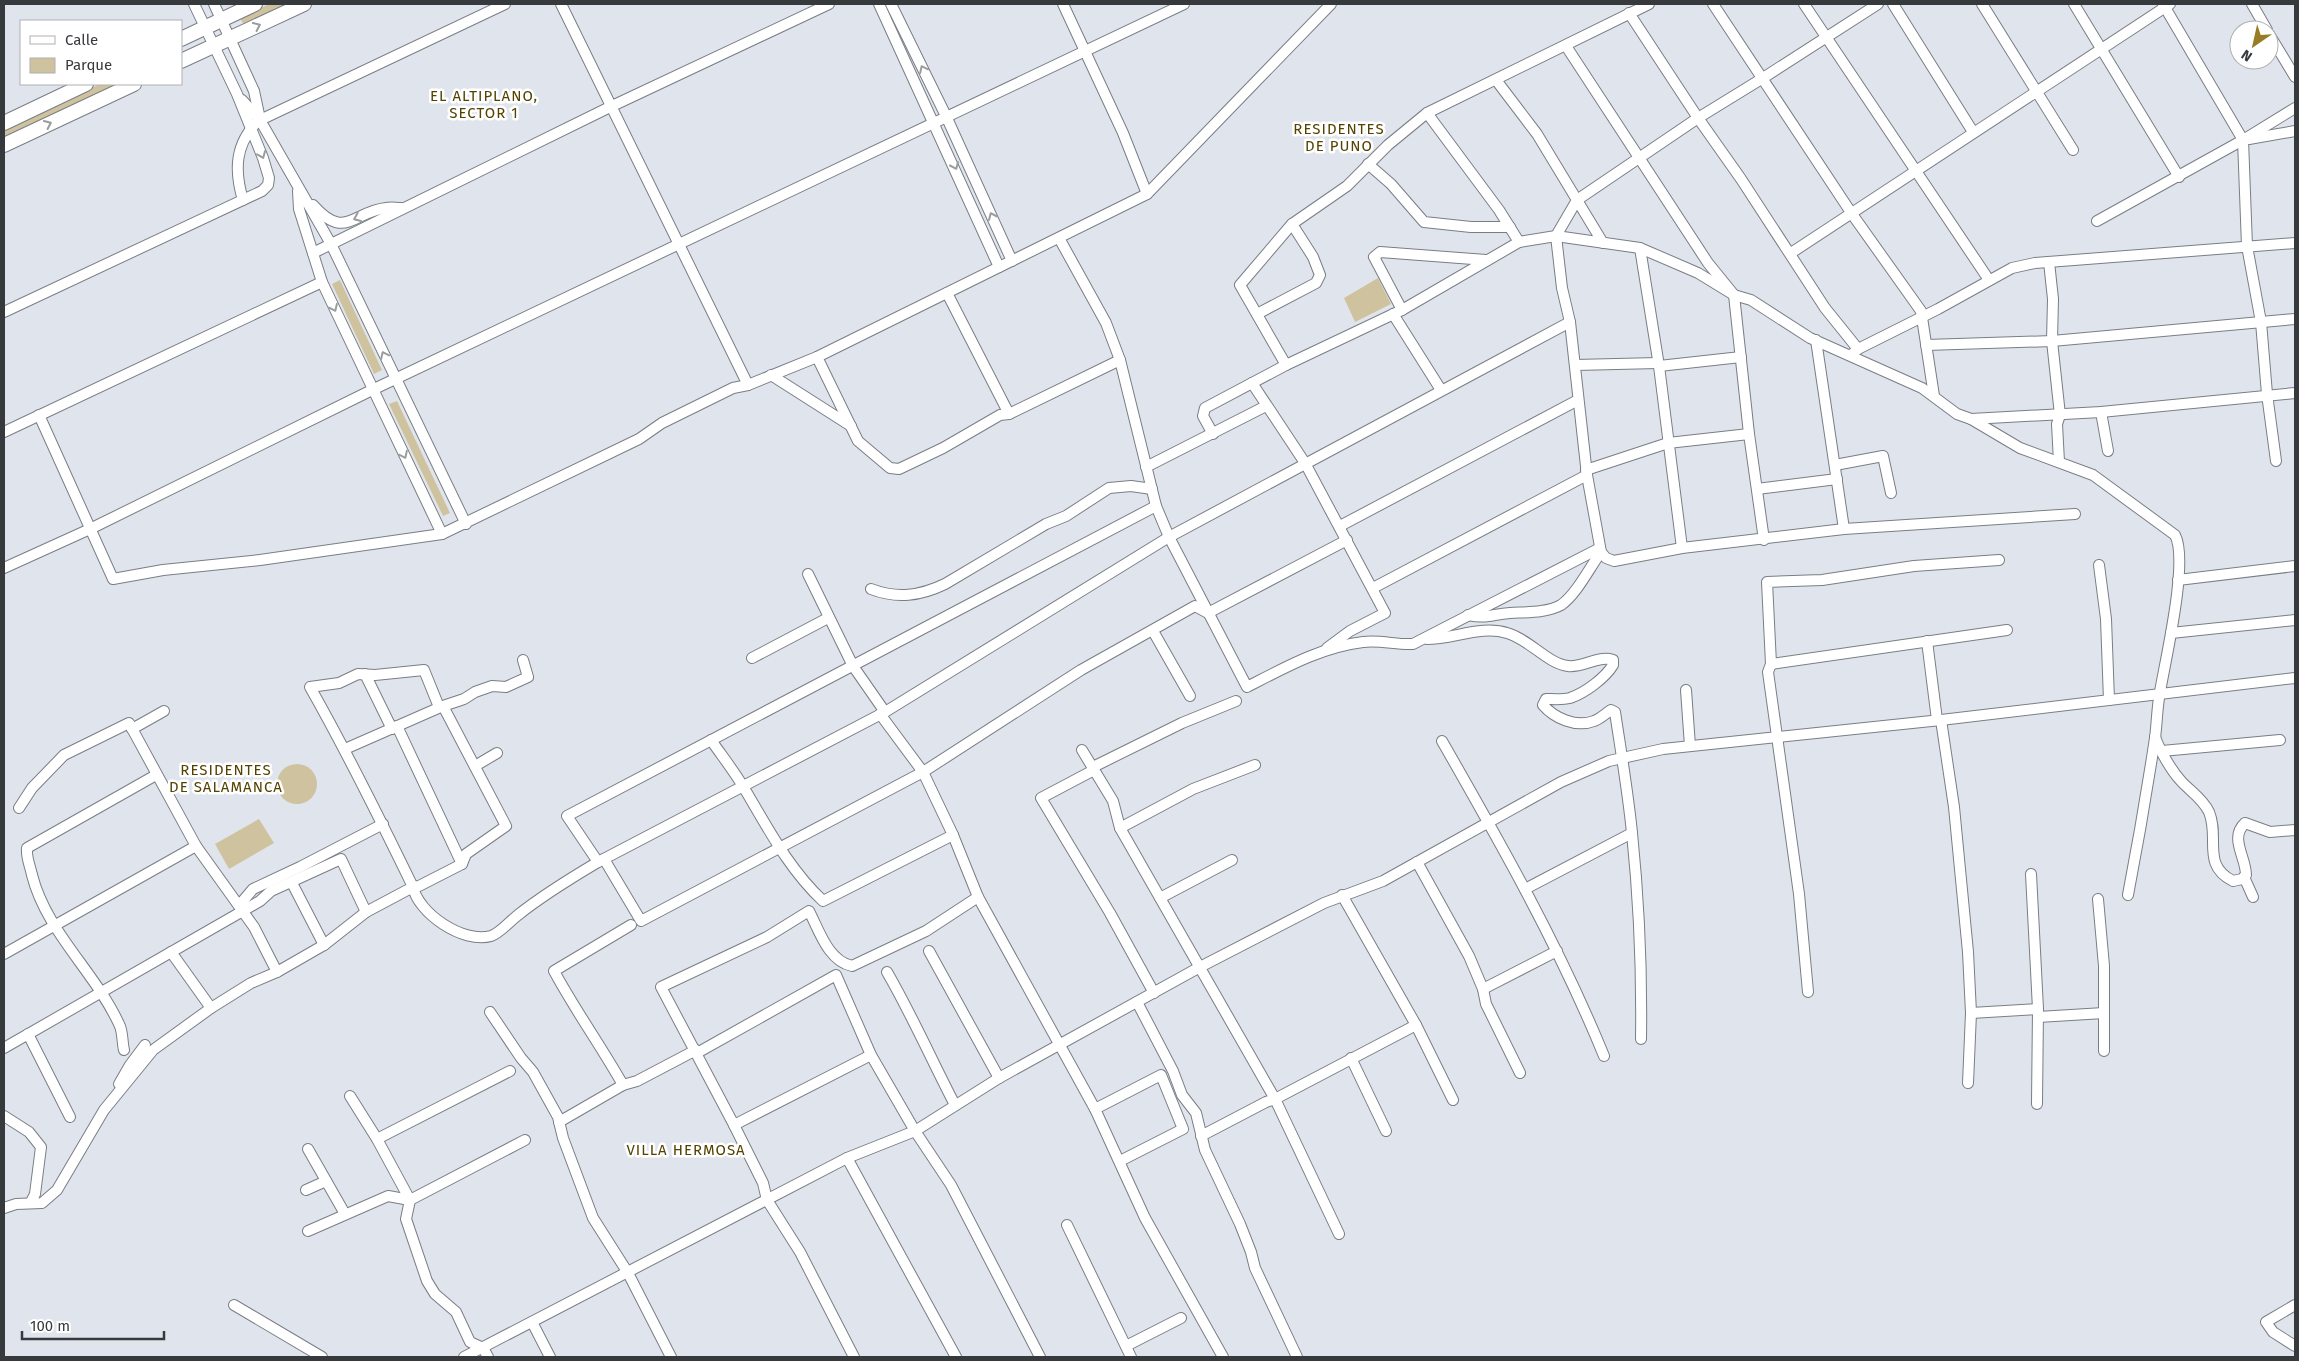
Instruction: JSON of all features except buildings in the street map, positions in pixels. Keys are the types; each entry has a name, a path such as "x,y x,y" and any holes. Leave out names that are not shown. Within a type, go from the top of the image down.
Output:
{"main road":[{"path":"182,39 255,4"},
{"path":"182,62 304,4"},
{"path":"4,123 84,85"},
{"path":"4,145 132,85"}],"street":[{"path":"4,312 262,191 268,185 269,178 237,94 194,4"},
{"path":"214,4 254,91 260,120"},
{"path":"243,200 236,170 239,154 250,128 260,120 505,4"},
{"path":"561,4 610,107 748,384"},
{"path":"569,4 570,22"},
{"path":"314,253 610,107 829,4"},
{"path":"880,4 999,267"},
{"path":"891,4 946,116 1012,260"},
{"path":"1063,4 1123,133 1147,194"},
{"path":"4,568 90,529 372,390 1184,4"},
{"path":"39,415 113,579 163,570 260,560 442,534 639,439 662,423 733,388 818,357 1147,194 1331,4"},
{"path":"1286,365 1240,285 1292,224 1347,186 1368,164 1427,113 1649,4"},
{"path":"1713,4 1852,214 1921,310 1934,396"},
{"path":"1804,4 1914,171 1989,280"},
{"path":"1878,4 1698,118 1577,200 1556,236 1562,288 1570,322 1587,473 1603,553 1614,561 1682,548 1764,540 1844,529 2075,514"},
{"path":"1893,4 1972,132"},
{"path":"1982,4 2073,150"},
{"path":"2074,4 2179,177"},
{"path":"2252,4 2261,20"},
{"path":"1791,253 2166,5 2243,140 2247,246 2261,322 2267,394 2276,461"},
{"path":"1629,13 1698,118 1791,253 1855,352"},
{"path":"1566,46 1708,263 1734,295 1749,434 1764,540"},
{"path":"2279,51 2295,77"},
{"path":"1496,80 1537,134 1603,243"},
{"path":"237,94 260,120 330,244 466,524"},
{"path":"2097,221 2179,177 2295,108"},
{"path":"1427,113 1520,242"},
{"path":"2243,140 2295,131"},
{"path":"1368,164 1391,184 1424,222 1471,227 1510,227"},
{"path":"298,187 321,214 333,222 346,223 385,208 404,208"},
{"path":"298,187 299,209 322,282 442,534"},
{"path":"1257,314 1316,283 1320,275 1313,257 1292,224"},
{"path":"1213,434 1203,416 1205,408 1286,365 1397,312 1520,242 1556,236 1640,248 1698,273 1734,295 1751,300 1816,340 1855,352 1934,396 1957,414 1971,419 2020,448 2099,479 2138,510 2170,530 2180,543 2178,580 2171,633 2159,694 2155,736 2128,895"},
{"path":"1059,238 1106,323 1120,360 1134,409 1156,506 1169,537 1247,687 1308,656 1324,650 1363,642 1413,644 1426,639 1468,614 1603,553"},
{"path":"1855,352 2012,268 2049,262 2295,243"},
{"path":"1640,248 1659,364 1682,548"},
{"path":"1441,390 1397,312 1374,257 1380,252 1486,260"},
{"path":"2049,262 2053,299 2052,341 2060,415 2057,424 2058,462"},
{"path":"4,432 322,282"},
{"path":"947,293 1009,414"},
{"path":"1926,345 2052,341 2295,319"},
{"path":"104,1110 153,1050 211,1008 251,983 277,972 324,945 366,912 413,887 419,886 462,864 466,854 506,826 424,670 375,675 358,674 339,682 310,688 345,749 413,887 415,896 426,912 440,922 469,934 480,937 492,936 518,914 566,881 883,713 1169,537 1570,322"},
{"path":"1816,340 1844,529"},
{"path":"818,357 858,440 890,468 899,469 943,448 1000,415 1009,414 1120,360"},
{"path":"1575,365 1659,364 1741,357"},
{"path":"771,375 851,427"},
{"path":"1252,383 1305,463 1385,613 1350,631 1324,650"},
{"path":"1971,419 2101,412 2267,394 2295,393"},
{"path":"1340,526 1578,400"},
{"path":"1146,467 1266,406"},
{"path":"2101,412 2108,451"},
{"path":"1373,588 1587,473 1668,443 1749,434"},
{"path":"1835,465 1884,456 1891,493"},
{"path":"1757,488 1836,479"},
{"path":"871,589 894,596 928,591 945,584 1046,524 1066,516 1109,488 1131,486 1152,489"},
{"path":"1156,506 567,816 601,861 641,920 923,772 1081,670 1195,606 1208,613"},
{"path":"1208,613 1347,540"},
{"path":"1468,614 1483,618 1507,613 1538,611 1560,605 1574,592 1603,553"},
{"path":"1808,992 1799,894 1779,737 1768,672 1771,664 1767,582 1822,580 1914,566 2000,560"},
{"path":"2099,565 2106,619 2109,700"},
{"path":"2178,580 2295,566"},
{"path":"808,574 853,666 923,772 953,835 978,897 1096,1109 1146,1218 1224,1357"},
{"path":"752,658 828,618"},
{"path":"2171,633 2295,620"},
{"path":"1771,664 1927,640 2007,630"},
{"path":"1153,631 1190,696"},
{"path":"1426,639 1464,633 1506,632 1526,640 1555,661 1568,666 1583,665 1606,658 1613,660 1613,665 1609,672 1583,691 1568,698 1546,699 1543,705 1549,712 1561,719 1578,723 1594,721 1611,710 1615,712 1632,833 1642,968 1641,1039"},
{"path":"1927,640 1954,807 1968,952 1971,1013 1968,1083"},
{"path":"345,749 464,699 475,692 492,686 506,686 528,677 523,660"},
{"path":"365,674 394,727 462,864"},
{"path":"464,1357 486,1353 532,1322 847,1158 915,1131 999,1078 1200,967 1342,895 1383,881 1583,771 1608,761 1663,749 1939,720 2295,678"},
{"path":"1686,690 1690,746"},
{"path":"1154,992 1110,913 1041,798 1093,768 1182,723 1236,701"},
{"path":"132,729 164,711"},
{"path":"19,808 32,788 64,755 129,723 196,846 241,912 254,927 277,972"},
{"path":"2155,736 2180,780 2198,797 2210,814 2214,861 2219,871 2233,881 2238,881 2244,876 2246,869 2238,841 2240,829 2245,823 2270,832 2295,830"},
{"path":"711,740 743,786 779,849 806,885 823,901 953,835"},
{"path":"1442,740 1525,888 1557,951 1604,1056"},
{"path":"2162,751 2280,740"},
{"path":"1082,750 1113,801 1120,828 1275,1100 1339,1234"},
{"path":"474,766 497,752"},
{"path":"1120,828 1192,789 1255,765"},
{"path":"124,1050 120,1026 102,992 55,926 35,889 26,857 27,848 156,775"},
{"path":"241,912 242,902 254,889 300,868 383,824"},
{"path":"1525,888 1632,833"},
{"path":"4,954 196,846"},
{"path":"4,1048 253,906 271,891 341,859 366,912"},
{"path":"1160,898 1232,860"},
{"path":"1417,862 1469,956 1483,989 1486,1004 1520,1073"},
{"path":"2031,874 2038,1013 2036,1104"},
{"path":"2244,876 2254,897"},
{"path":"292,883 324,945"},
{"path":"1342,895 1416,1025 1453,1100"},
{"path":"854,1357 800,1252 767,1200 763,1183 734,1124 661,987 767,937 809,911 826,944 838,960 852,966 926,931 978,897"},
{"path":"2098,899 2104,966 2104,1051"},
{"path":"623,1085 594,1036 573,1006 554,971 631,925"},
{"path":"929,951 999,1078"},
{"path":"1483,989 1557,951"},
{"path":"171,952 211,1008"},
{"path":"887,972 906,1005 928,1054 955,1105"},
{"path":"559,1122 623,1085 637,1081 696,1051 836,975 871,1055 915,1131 951,1185 1040,1357"},
{"path":"1136,1002 1173,1071 1182,1095 1196,1113 1200,1124 1200,1136 1240,1224 1255,1268 1297,1357"},
{"path":"490,1012 521,1058 533,1072 559,1122 593,1218 628,1273 671,1357"},
{"path":"1971,1013 2104,1013"},
{"path":"1200,1136 1266,1102 1275,1100 1416,1025"},
{"path":"28,1034 70,1116"},
{"path":"4,1208 31,1202 42,1203 57,1190 130,1064 145,1045"},
{"path":"734,1124 871,1055"},
{"path":"1351,1058 1386,1132"},
{"path":"377,1140 510,1071"},
{"path":"1096,1109 1161,1075 1182,1129 1120,1161"},
{"path":"350,1096 410,1200 406,1219 427,1281 435,1294 456,1312 470,1342 486,1353"},
{"path":"4,1116 30,1132 41,1147 35,1194 31,1202"},
{"path":"308,1231 388,1196 410,1200 524,1140"},
{"path":"308,1150 345,1214"},
{"path":"847,1158 956,1357"},
{"path":"306,1190 326,1181"},
{"path":"1067,1225 1132,1357"},
{"path":"234,1305 322,1357"},
{"path":"2295,1305 2266,1322 2273,1332 2295,1346"},
{"path":"1126,1346 1181,1318"},
{"path":"532,1322 550,1357"}],"green space":[{"path":"269,4 293,4 245,27 240,18"},
{"path":"98,85 120,85 4,139 4,129"},
{"path":"1378,278 1391,304 1355,322 1344,298"},
{"path":"340,280 382,370 374,374 332,284"},
{"path":"397,401 450,513 443,516 389,404"},
{"path":"301,764 308,767 314,773 317,784 316,792 308,801 301,804 293,804 286,801 278,792 277,780 280,773 289,765"},
{"path":"259,819 274,843 229,869 215,844"}],"district":[{"name":"EL ALTIPLANO, SECTOR 1","path":"484,104"},
{"name":"RESIDENTES DE PUNO","path":"1339,138"},
{"name":"RESIDENTES DE SALAMANCA","path":"226,778"},
{"name":"VILLA HERMOSA","path":"686,1150"}]}
